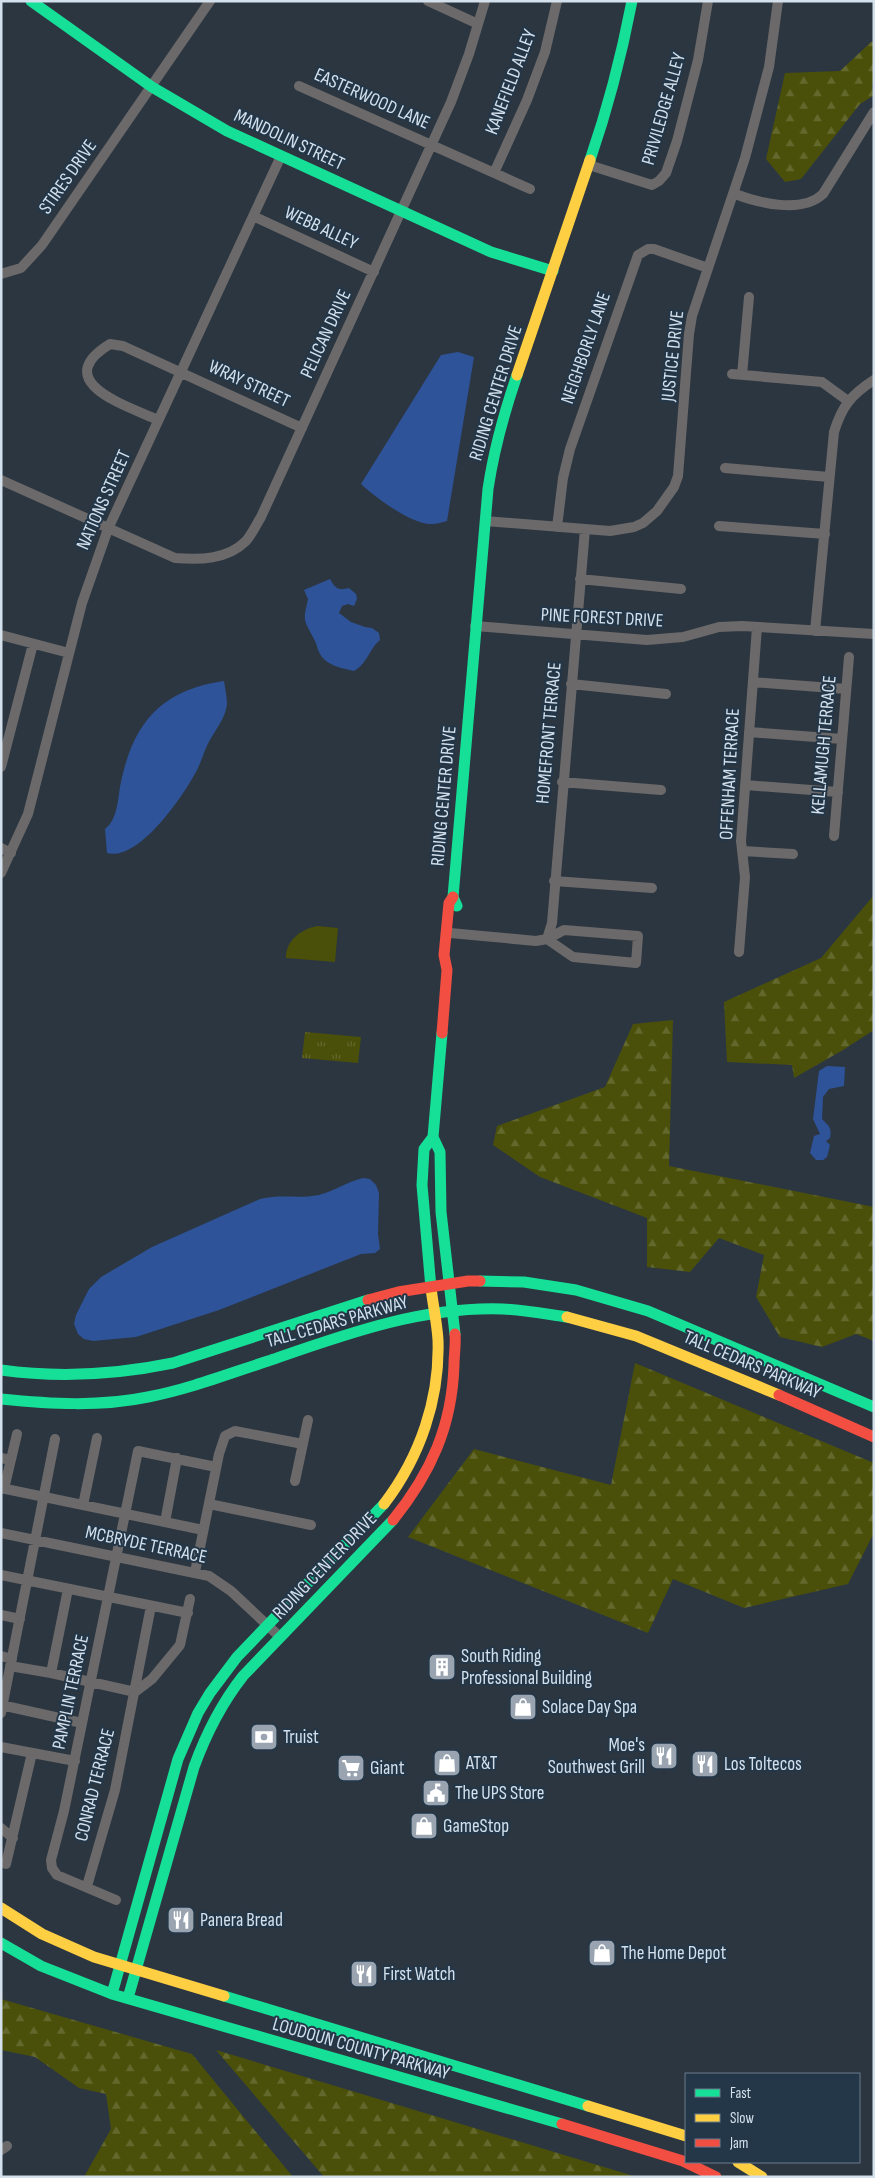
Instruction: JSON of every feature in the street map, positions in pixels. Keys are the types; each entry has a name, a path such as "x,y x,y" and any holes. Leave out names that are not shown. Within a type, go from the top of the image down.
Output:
{"street":[{"name":"MANDOLIN STREET","path":"31,1 152,87 226,132 491,252 553,271"},
{"name":"STIRES DRIVE","path":"1,274 21,268 42,245 210,1"},
{"path":"428,1 478,24"},
{"name":"PELICAN DRIVE","path":"1,480 175,558 198,560 227,554 245,541 261,517 451,102 485,1"},
{"name":"KANEFIELD ALLEY","path":"494,173 527,100 545,52 557,1"},
{"name":"RIDING CENTER DRIVE","path":"128,1998 194,1767 208,1732 230,1692 280,1637 392,1521 413,1495 433,1460 449,1412 454,1390 453,1312 441,1212 440,1152 433,1137 447,970 444,962 445,947 449,903 453,897 485,521 493,455 501,423 589,164 619,69 632,1"},
{"name":"PRIVILEDGE ALLEY","path":"589,164 652,185 659,182 666,173 679,133 698,60 708,1"},
{"name":"JUSTICE DRIVE","path":"485,521 610,531 634,527 643,523 658,511 674,487 678,476 682,446 689,334 698,296 735,194 765,83 778,1"},
{"name":"EASTERWOOD LANE","path":"299,86 431,145"},
{"path":"735,194 762,203 802,205 814,202 824,194 874,112"},
{"path":"431,145 530,189"},
{"name":"NATIONS STREET","path":"1,873 28,814 88,583 108,529 281,156"},
{"name":"WEBB ALLEY","path":"253,216 374,272"},
{"name":"NEIGHBORLY LANE","path":"557,527 563,478 570,449 638,255 642,251 654,249 708,268"},
{"path":"749,297 737,375 822,382 848,401"},
{"name":"WRAY STREET","path":"158,420 100,393 91,384 87,372 91,360 99,350 110,344 123,346 302,428"},
{"path":"815,631 834,432 839,416 848,401 856,392 874,380"},
{"path":"724,468 829,477"},
{"path":"719,526 825,534"},
{"name":"HOMEFRONT TERRACE","path":"547,939 552,926 562,782 585,529"},
{"path":"580,579 681,589"},
{"name":"PINE FOREST DRIVE","path":"476,626 660,640 683,637 719,627 757,627 874,634"},
{"name":"OFFENHAM TERRACE","path":"740,952 745,877 741,841 757,627"},
{"path":"1,635 69,653"},
{"path":"1,767 33,644"},
{"name":"KELLAMUGH TERRACE","path":"834,836 850,657"},
{"path":"753,682 846,689"},
{"path":"571,684 666,694"},
{"path":"749,732 842,739"},
{"path":"562,782 661,790"},
{"path":"745,785 838,792"},
{"path":"1,848 11,853"},
{"path":"742,851 793,854"},
{"path":"554,881 652,888"},
{"name":"RIDING CENTER DRIVE","path":"447,970 452,963 452,933 457,905 453,897"},
{"path":"452,933 536,941 547,939 564,930 638,936 636,963 573,957 547,939"},
{"name":"RIDING CENTER DRIVE","path":"112,1994 184,1741 203,1701 216,1681 381,1508 408,1470 427,1426 436,1382 438,1340 430,1285 424,1218 422,1161 424,1149 433,1137"},
{"name":"TALL CEDARS PARKWAY","path":"1,1370 70,1376 145,1369 173,1362 376,1297 430,1285 499,1280 576,1290 648,1311 725,1342 874,1407"},
{"name":"TALL CEDARS PARKWAY","path":"1,1399 71,1404 134,1400 227,1375 393,1321 474,1310 545,1312 614,1329 689,1356 874,1437"},
{"path":"1,1378 11,1378 19,1373"},
{"path":"295,1481 308,1420"},
{"path":"195,1572 216,1467 225,1436 232,1432 241,1431 303,1444"},
{"path":"17,1434 6,1459 3,1489 203,1530"},
{"path":"83,1505 97,1438"},
{"path":"55,1439 2,1708 82,1723"},
{"name":"PAMPLIN TERRACE","path":"116,1900 58,1875 51,1865 91,1682 138,1451 177,1458"},
{"path":"165,1522 177,1458 216,1467"},
{"path":"209,1504 311,1525"},
{"name":"MCBRYDE TERRACE","path":"1,1533 209,1576 223,1585 280,1637"},
{"path":"1,1575 188,1614"},
{"path":"51,1673 68,1589"},
{"path":"1,1656 11,1662 51,1673 135,1692 152,1679 178,1650 183,1638 190,1599"},
{"name":"CONRAD TERRACE","path":"86,1886 115,1790 151,1606"},
{"path":"1,1615 20,1618"},
{"path":"1,1747 74,1762"},
{"path":"6,1864 32,1753"},
{"path":"1,1828 13,1838"},
{"name":"LOUDOUN COUNTY PARKWAY","path":"1,1908 42,1934 67,1946 135,1970 685,2136"},
{"name":"LOUDOUN COUNTY PARKWAY","path":"1,1943 36,1964 112,1994 640,2146 685,2162"},
{"name":"LOUDOUN COUNTY PARKWAY","path":"686,2163 716,2177"},
{"path":"740,2163 762,2177"}],"green space":[{"path":"871,42 874,42 873,96 860,104 801,179 785,182 766,159 785,73 840,71"},
{"path":"874,895 874,1030 794,1078 792,1065 727,1062 724,1002 821,958"},
{"path":"318,926 338,928 335,962 286,958 288,946 296,936 306,929"},
{"path":"673,1020 669,1166 874,1207 874,1341 856,1334 822,1347 780,1337 756,1297 764,1255 719,1238 690,1272 647,1267 647,1218 540,1177 493,1145 497,1126 605,1087 633,1024"},
{"path":"305,1032 361,1037 358,1063 302,1058"},
{"path":"635,1363 874,1463 874,1533 848,1584 744,1608 673,1579 648,1633 408,1537 474,1449 611,1485"},
{"path":"1,1999 192,2054 293,2177 84,2177 111,2129 106,2094 79,2088 35,2057 1,2050"},
{"path":"216,2050 637,2177 324,2177"}],"water":[{"path":"458,352 474,357 447,521 434,524 424,523 414,520 394,509 361,484 441,355"},
{"path":"330,579 337,588 349,588 356,594 357,599 354,606 348,604 342,606 339,613 351,622 372,628 379,633 380,640 359,668 354,671 335,666 323,658 305,620 308,599 304,590"},
{"path":"224,681 227,704 225,713 209,742 197,770 182,795 146,837 133,847 120,853 107,853 105,829 112,820 118,804 125,765 132,745 141,728 152,714 182,692"},
{"path":"827,1066 845,1067 844,1086 829,1089 823,1097 822,1119 830,1129 830,1138 826,1141 830,1145 827,1157 823,1160 816,1160 810,1153 814,1136 820,1134 813,1119 819,1071"},
{"path":"363,1178 370,1179 376,1185 379,1193 378,1234 380,1249 375,1253 361,1254 219,1310 136,1337 93,1341 84,1339 78,1334 74,1324 76,1315 89,1289 101,1277 152,1247 260,1199 319,1195"}],"traffic: fast":[{"path":"31,1 152,87 227,131 491,252 553,271"},
{"path":"590,160 614,81 632,1"},
{"path":"457,906 453,897 488,489 500,431 517,375"},
{"path":"442,1033 433,1137 440,1152 441,1212 455,1334"},
{"path":"431,1288 422,1185 424,1149 433,1137"},
{"path":"480,1281 524,1282 576,1290 648,1311 874,1407"},
{"path":"1,1370 44,1374 87,1374 108,1373 173,1363 368,1300"},
{"path":"1,1399 75,1404 112,1402 148,1397 208,1381 354,1332 413,1317 443,1312 503,1309 567,1317"},
{"path":"112,1994 178,1759 198,1713 210,1693 237,1657 384,1504"},
{"path":"128,1998 194,1767 215,1720 243,1676 393,1520"},
{"path":"1,1943 41,1966 112,1994 562,2124"},
{"path":"224,1996 588,2106"}],"traffic: slow":[{"path":"517,375 590,160"},
{"path":"384,1504 408,1467 425,1426 431,1405 438,1362 437,1327 431,1288"},
{"path":"567,1317 636,1336 779,1395"},
{"path":"1,1908 42,1934 94,1957 224,1996"},
{"path":"588,2106 685,2136"},
{"path":"740,2163 762,2177"}],"traffic: jam":[{"path":"442,1033 447,970 444,955 449,903 453,897"},
{"path":"368,1300 398,1292 468,1281 480,1281"},
{"path":"393,1520 418,1485 437,1448 444,1428 452,1387 455,1334"},
{"path":"779,1395 874,1437"},
{"path":"562,2124 685,2162"},
{"path":"687,2163 716,2177"}],"place":[{"name":"South Riding Professional Building","path":"442,1667"},
{"name":"Solace Day Spa","path":"523,1707"},
{"name":"Truist","path":"264,1737"},
{"name":"Moe's Southwest Grill","path":"664,1756"},
{"name":"AT&T","path":"447,1763"},
{"name":"Los Toltecos","path":"705,1764"},
{"name":"Giant","path":"351,1768"},
{"name":"The UPS Store","path":"436,1793"},
{"name":"GameStop","path":"424,1826"},
{"name":"Panera Bread","path":"181,1920"},
{"name":"The Home Depot","path":"602,1953"},
{"name":"First Watch","path":"364,1974"}]}
